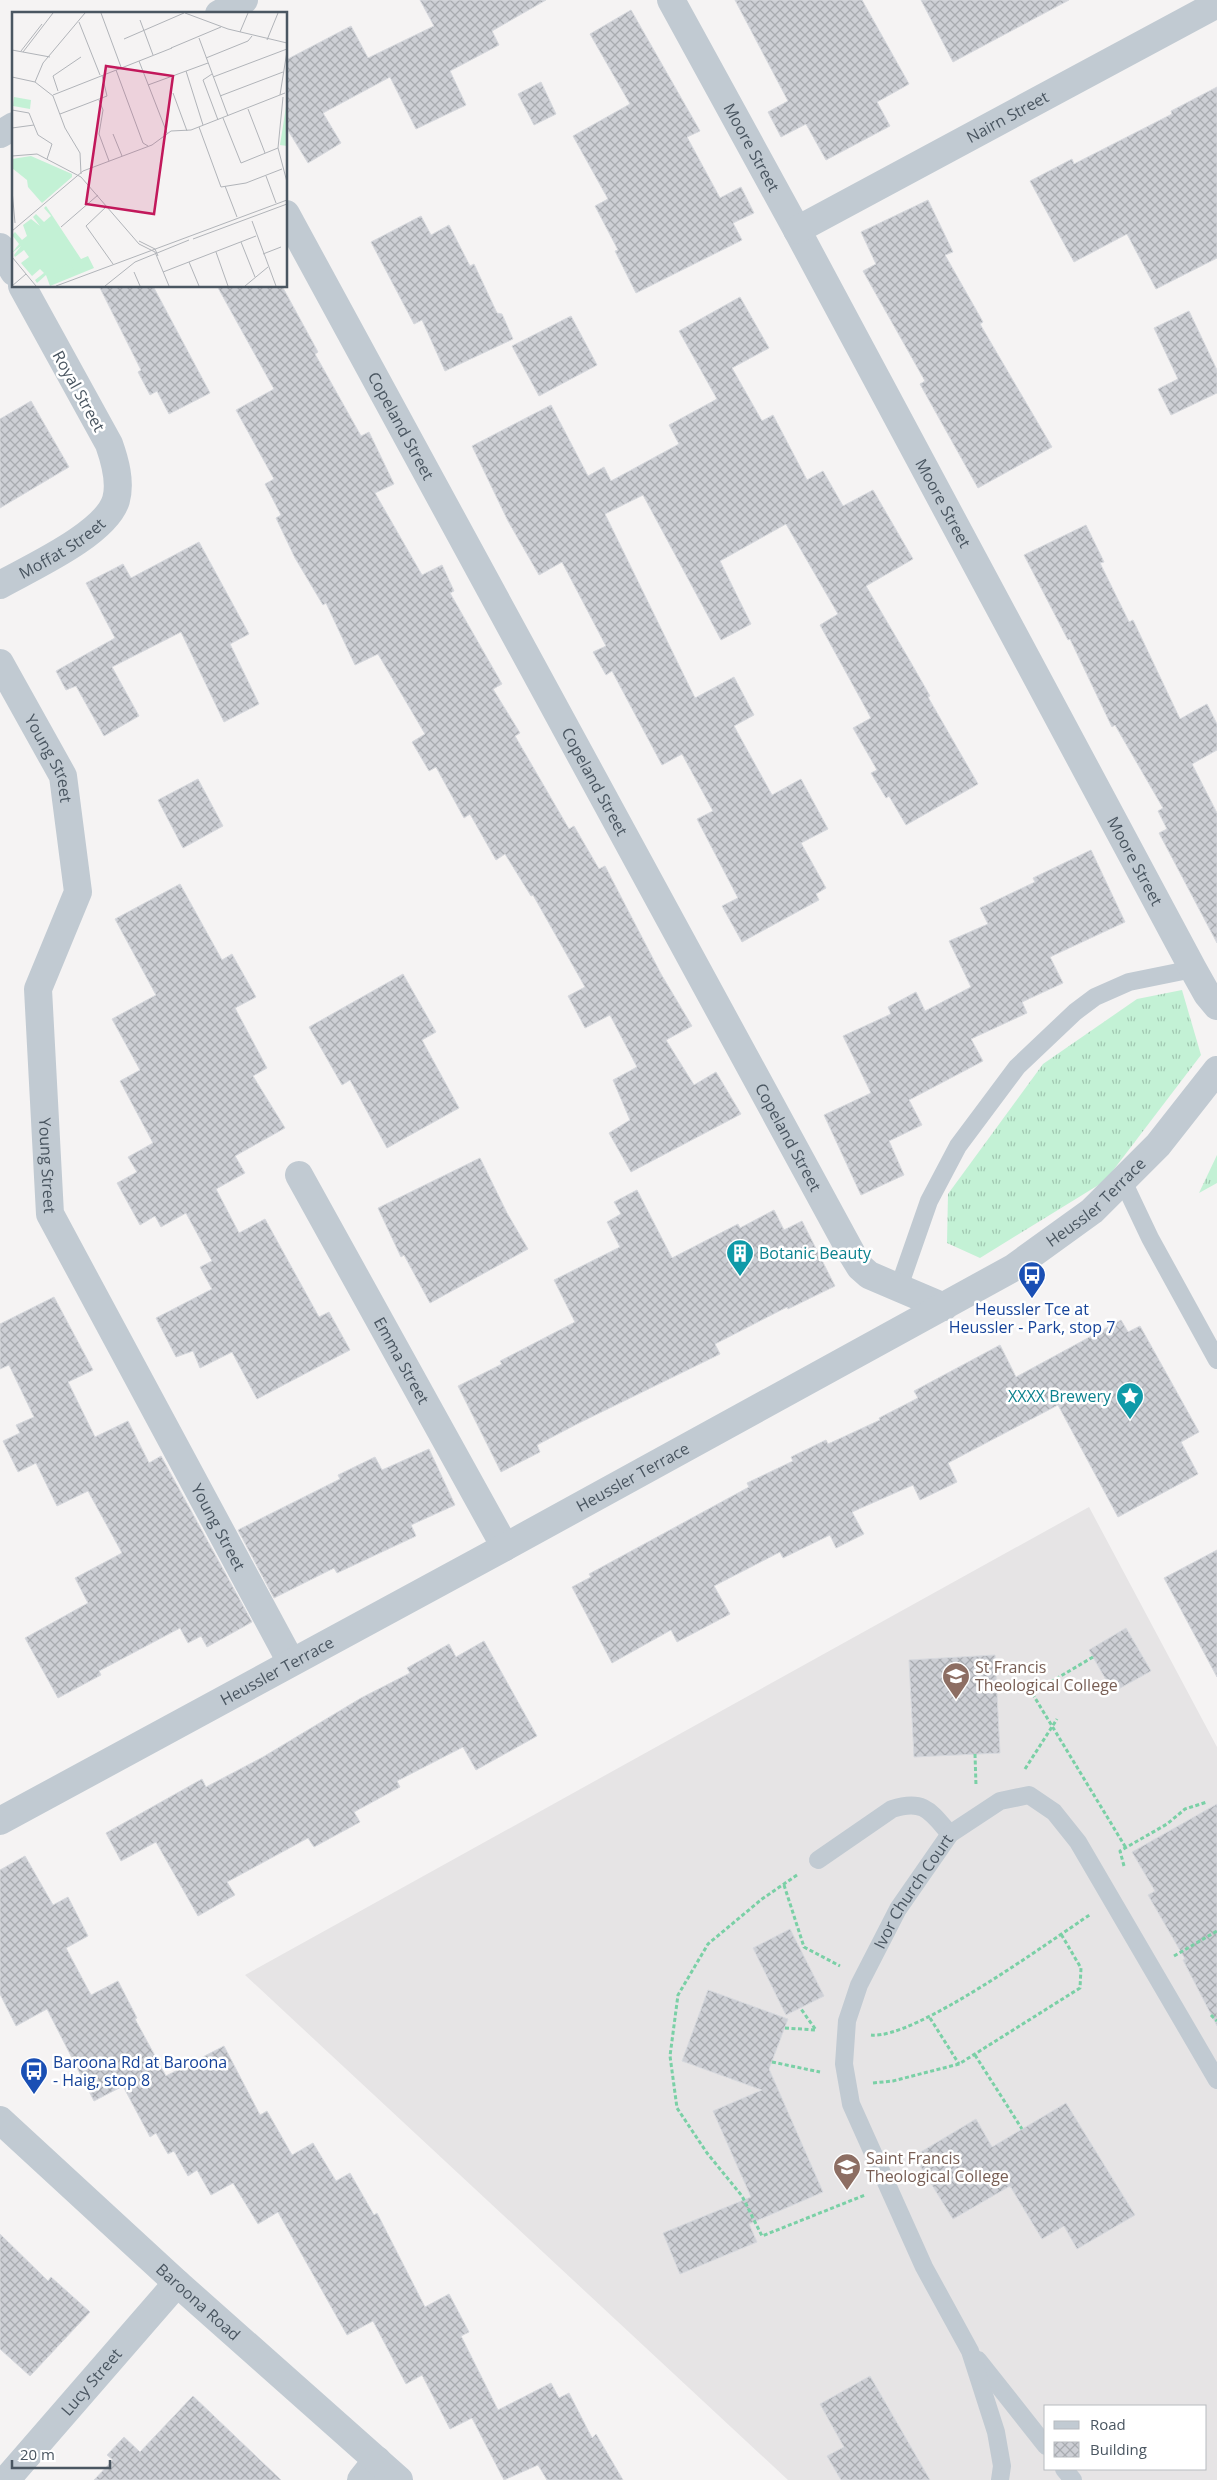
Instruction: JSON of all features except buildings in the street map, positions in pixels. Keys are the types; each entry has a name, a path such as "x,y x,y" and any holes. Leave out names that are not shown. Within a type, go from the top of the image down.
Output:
{"street":[{"path":"223,12 244,0"},
{"name":"Moore Street","path":"671,0 798,230 1193,969 1207,994 1217,1006"},
{"name":"Nairn Street","path":"798,230 1217,4"},
{"path":"0,134 12,127"},
{"name":"Copeland Street","path":"288,218 852,1254 860,1267 869,1275 944,1307"},
{"path":"0,248 12,269"},
{"name":"Royal Street","path":"23,288 109,444 115,462 116,501"},
{"name":"Moffat Street","path":"0,585 86,537 103,520 116,501"},
{"name":"Young Street","path":"0,663 63,776 78,892 38,989 50,1214 291,1662"},
{"name":"Heussler Terrace","path":"0,1821 1013,1268 1059,1237 1092,1211 1123,1181 1158,1145 1217,1070"},
{"name":"Emma Street","path":"299,1175 505,1547"},
{"name":"Baroona Road","path":"0,2120 177,2284 369,2470 399,2480"},
{"name":"Lucy Street","path":"6,2480 177,2284"}],"lane":[{"path":"899,1287 928,1201 958,1146 1017,1067 1075,1012 1095,997 1129,982 1193,969"},
{"path":"1123,1181 1150,1238 1217,1360"},
{"path":"1029,1795 1054,1812 1078,1842 1217,2080"},
{"name":"Ivor Church Court","path":"1029,1795 1000,1801 950,1834 898,1909 859,1985 847,2021 844,2064 851,2104 924,2266 970,2350 1044,2443"},
{"path":"818,1860 892,1809 906,1805 921,1805 950,1834"},
{"name":"Ivor Church Court","path":"970,2350 996,2432 1002,2466 1000,2480"},
{"path":"1065,2470 1073,2480"}],"path":[{"path":"1093,1657 1032,1693 1126,1848"},
{"path":"1029,1795 1023,1773 1057,1719"},
{"path":"1125,1869 1120,1851 1167,1824 1184,1809 1208,1802"},
{"path":"818,1860 762,1899 708,1944 678,1995 670,2056 677,2108 707,2153 742,2196 762,2236 888,2184"},
{"path":"784,1884 804,1947 835,1963"},
{"path":"785,2028 882,2036 930,2018 1093,1913"},
{"path":"1168,1949 1172,1957 1217,1932"},
{"path":"893,2082 958,2064 1080,1988 1081,1968 1061,1934"},
{"path":"801,2010 816,2030"},
{"path":"930,2018 958,2064"},
{"path":"975,2055 1022,2129"},
{"path":"772,2062 826,2074"}],"shaded area":[{"name":"Saint Francis Theological College","path":"1089,1507 1217,1747 1217,2480 788,2480 245,1975"}],"green space":[{"path":"1182,990 1201,1055 1105,1181 980,1258 947,1243 948,1194 1043,1064 1137,999"},
{"path":"1217,1155 1217,1183 1199,1193"}],"place":[{"name":"Botanic Beauty","path":"740,1277"},
{"name":"Heussler Tce at Heussler - Park, stop 7","path":"1032,1299"},
{"name":"XXXX Brewery","path":"1130,1420"},
{"name":"St Francis Theological College","path":"956,1700"},
{"name":"Baroona Rd at Baroona - Haig, stop 8","path":"34,2095"},
{"name":"Saint Francis Theological College","path":"847,2191"}]}
